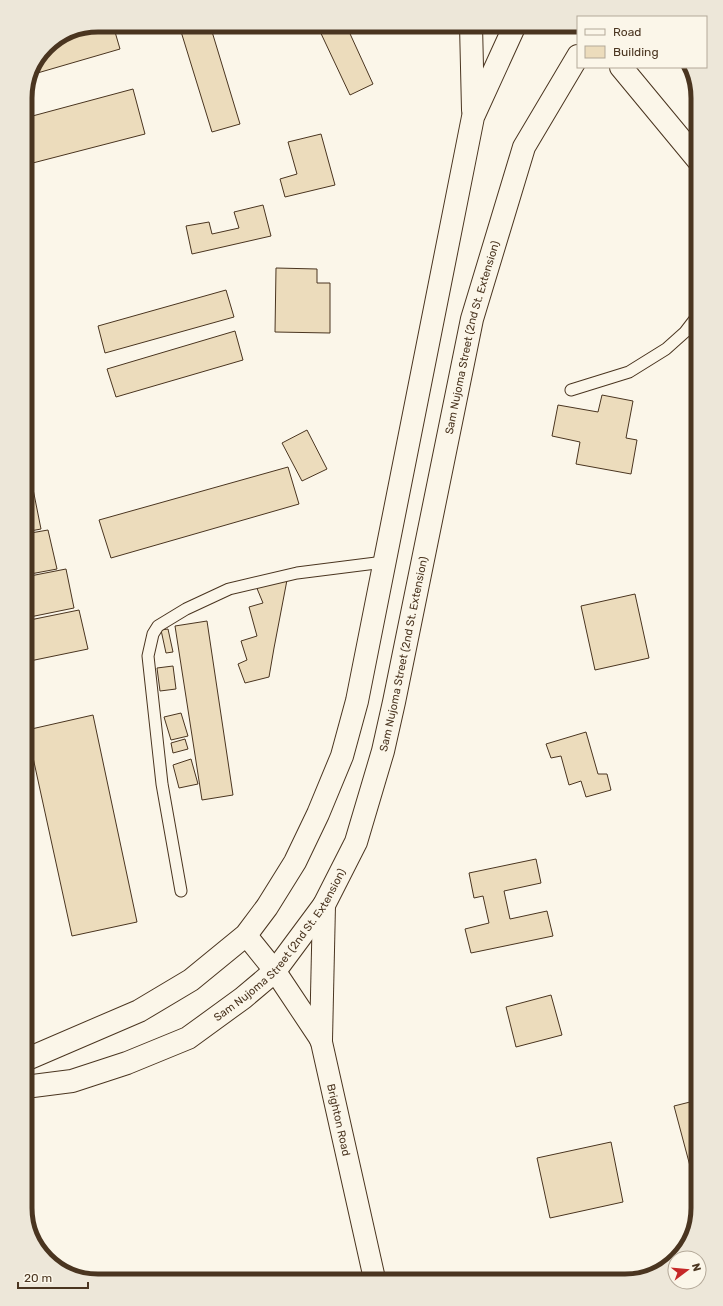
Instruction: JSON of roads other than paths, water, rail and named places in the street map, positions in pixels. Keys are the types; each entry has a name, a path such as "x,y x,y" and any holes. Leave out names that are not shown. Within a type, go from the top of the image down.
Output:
{"main road":[{"path":"471,32 474,117"},
{"path":"32,1057 139,1011 191,980 246,935 267,907 295,862 318,814 342,756 357,701 474,117 512,32"},
{"name":"Sam Nujoma Street (2nd St. Extension)","path":"32,1086 72,1081 127,1063 188,1038 275,972 324,905 356,842 382,751 394,702 472,319 524,147 577,58"},
{"path":"622,68 691,152"},
{"path":"321,1040 324,905"}],"street":[{"name":"Brighton Road","path":"246,935 275,972 321,1040 373,1274"}],"lane":[{"path":"570,390 629,372 666,349 685,332 691,324"},
{"path":"181,891 162,784 148,656 153,634 158,626 186,608 229,589 297,573 384,562"}]}
